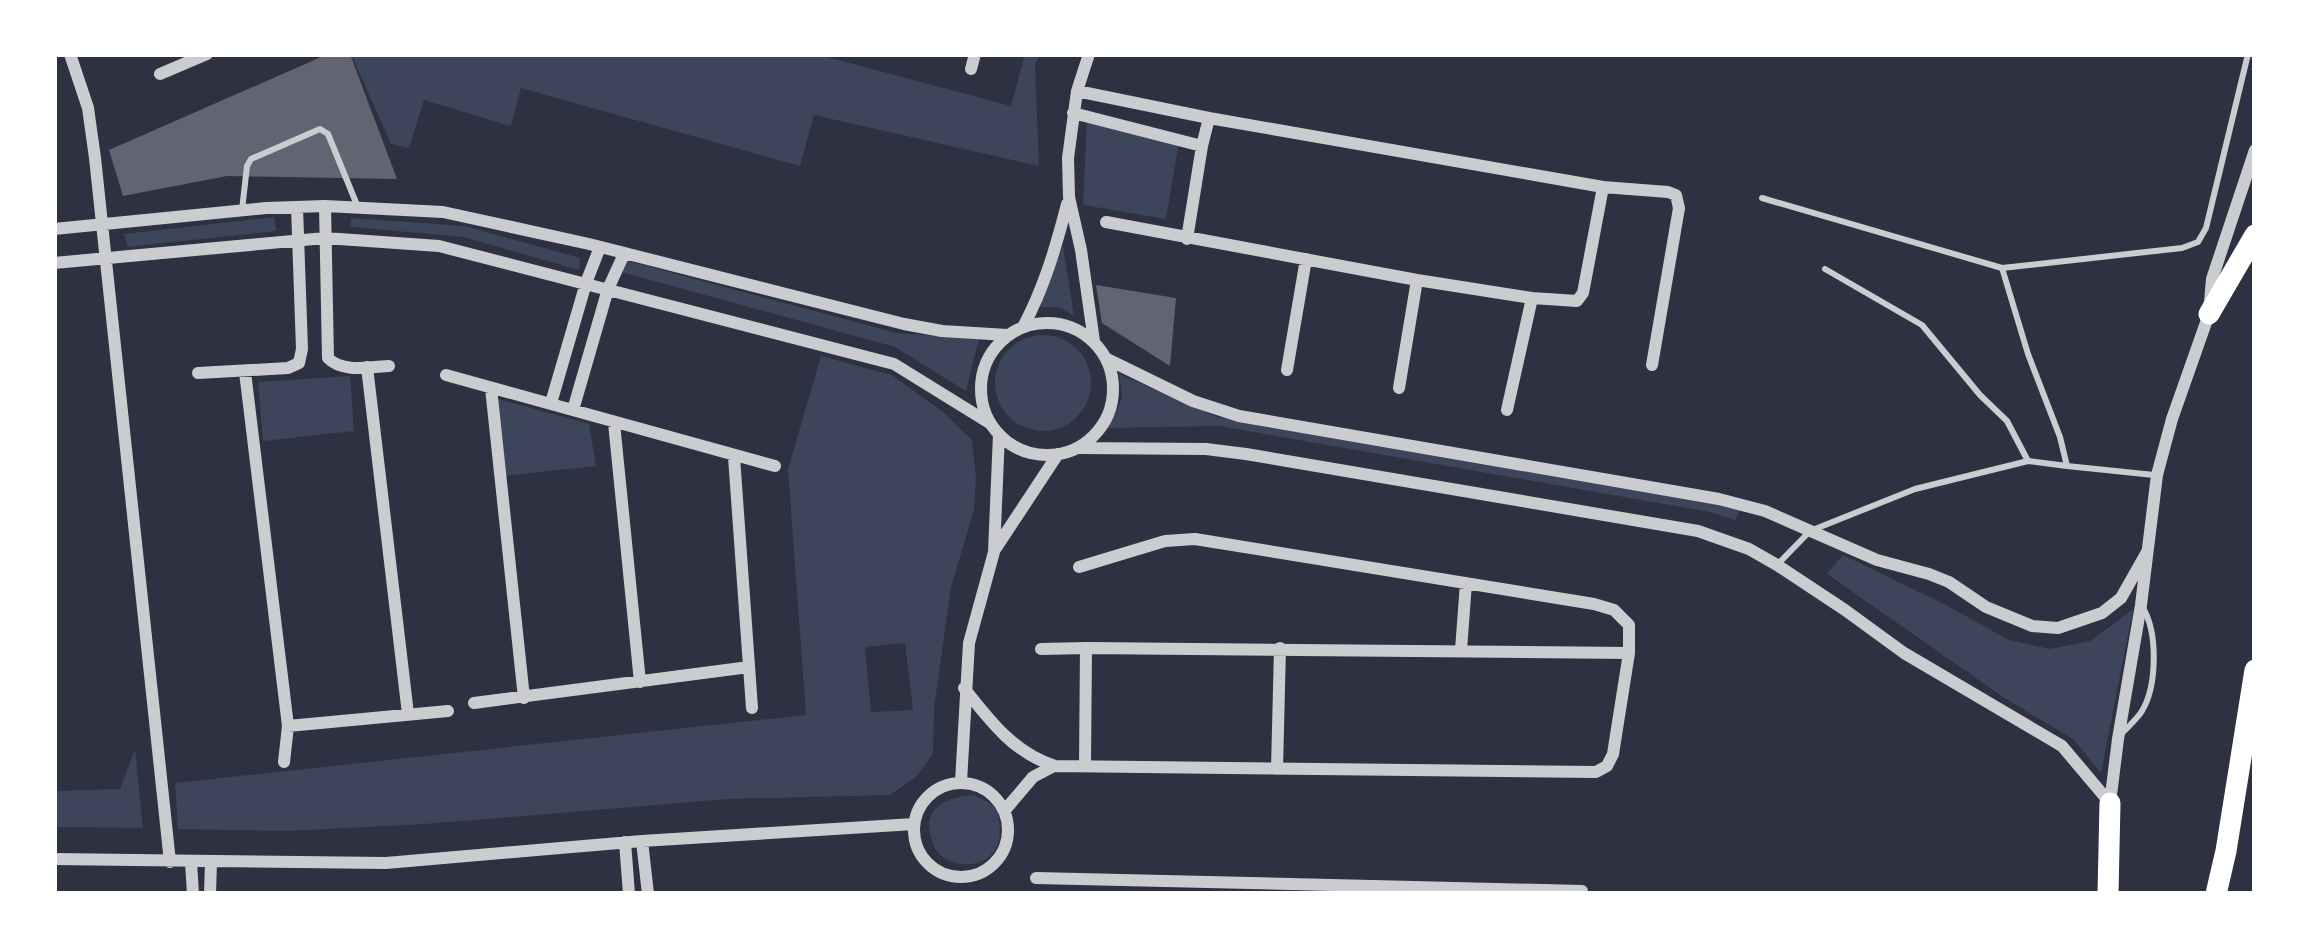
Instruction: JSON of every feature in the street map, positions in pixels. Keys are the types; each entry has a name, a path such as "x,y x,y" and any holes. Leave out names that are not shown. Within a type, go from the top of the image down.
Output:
{"highway":[{"path":"2209,314 2255,235"},
{"path":"2216,894 2255,670"},
{"path":"2108,894 2110,803"}],"street":[{"path":"70,54 88,108 170,862"},
{"path":"160,74 205,54"},
{"path":"1089,54 1077,91 1068,158 1069,197 1094,341"},
{"path":"1077,91 1603,188 1676,195 1679,208 1652,365"},
{"path":"1073,113 1202,146"},
{"path":"1187,239 1209,118"},
{"path":"2110,803 2157,476 2209,314 2212,278 2255,150"},
{"path":"1106,222 1417,280 1577,301 1583,293 1603,188"},
{"path":"1023,327 1053,257 1069,197"},
{"path":"326,206 331,362 342,367 389,366"},
{"path":"54,229 297,207 443,212 904,324 1007,335"},
{"path":"198,373 245,372 299,363 297,207"},
{"path":"54,263 326,238 439,246 894,364 1017,448 1037,454 1079,448 1206,449 1698,531 1749,549 1777,565 1904,653 2062,746 2110,803"},
{"path":"550,403 600,247"},
{"path":"573,410 608,290 624,254"},
{"path":"1287,370 1306,260"},
{"path":"1399,388 1417,280"},
{"path":"1508,410 1532,298"},
{"path":"961,782 968,643 994,552 995,429 983,406 981,386 984,367 1007,335 1048,322 1072,327 1094,341 1107,359 1114,399 1095,435 1079,448"},
{"path":"1107,359 1193,401 1239,416 1719,499 1765,511 1876,560 1949,582 1986,607 2032,626 2058,628 2102,614 2121,598 2147,552"},
{"path":"368,367 408,714"},
{"path":"245,372 288,726 284,762"},
{"path":"446,375 775,466"},
{"path":"491,388 524,698"},
{"path":"614,423 640,682"},
{"path":"994,552 1058,454"},
{"path":"734,457 752,708"},
{"path":"964,688 992,725 1016,746 1055,766 1596,772 1613,754 1629,652 1629,625 1614,610 1195,538 1079,567"},
{"path":"1461,650 1466,583"},
{"path":"1085,765 1086,648"},
{"path":"1277,769 1280,648"},
{"path":"1041,649 1629,652"},
{"path":"474,704 749,667"},
{"path":"288,726 448,711"},
{"path":"1005,810 1033,777 1055,766"},
{"path":"961,782 987,790 1005,810 1009,837 1005,850 987,870 961,878 925,861 914,837 918,811 935,790 961,782"},
{"path":"54,859 386,863 914,824"},
{"path":"642,841 648,894"},
{"path":"625,842 629,894"},
{"path":"191,862 193,894"},
{"path":"210,894 211,862"},
{"path":"961,878 961,894"},
{"path":"1036,878 1082,887 1582,891"}],"lane":[{"path":"1762,198 2002,268 2182,248 2198,242 2206,228 2248,54"},
{"path":"242,210 251,158 320,129 328,134 358,208"},
{"path":"2002,268 2067,466"},
{"path":"1826,269 1922,325 2007,421 2027,461"},
{"path":"1777,565 1810,531 1915,489 2027,461 2157,476"},
{"path":"2118,739 2144,708 2150,686 2155,641 2141,605"}],"shaded area":[{"path":"351,54 816,54 1011,106 1025,54 1040,54 1035,65 1039,166 814,115 800,166 521,88 511,126 424,100 409,148 391,144"},
{"path":"1087,119 1179,142 1166,219 1083,205"},
{"path":"274,217 276,231 128,247 124,234"},
{"path":"351,218 465,226 580,258 579,270 463,237 351,227"},
{"path":"1063,246 1074,316 1059,307 1036,307"},
{"path":"624,260 897,333 979,339 966,391 895,347 621,272"},
{"path":"1043,335 1077,349 1091,383 1077,417 1043,431 1009,417 995,383 1009,349"},
{"path":"821,356 892,375 972,440 974,510 951,587 934,709 933,754 917,776 890,795 727,799 288,831 178,829 175,783 806,715 788,469","holes":["905,643 913,710 871,712 865,647"]},
{"path":"1119,374 1217,417 1741,509 1735,520 1219,426 1108,428 1122,398"},
{"path":"350,376 354,431 263,441 258,382"},
{"path":"498,399 589,424 596,466 504,476"},
{"path":"1843,555 2009,640 2050,649 2090,641 2133,609 2101,773 2073,739 2006,699 1827,574"},
{"path":"135,749 143,828 54,827 54,791 120,789"},
{"path":"973,795 998,812 999,841 984,860 952,862 934,847 931,816 948,801"}],"building":[{"path":"328,54 350,54 397,179 227,176 123,196 109,150"},
{"path":"1096,285 1176,298 1170,366 1102,323"}]}
